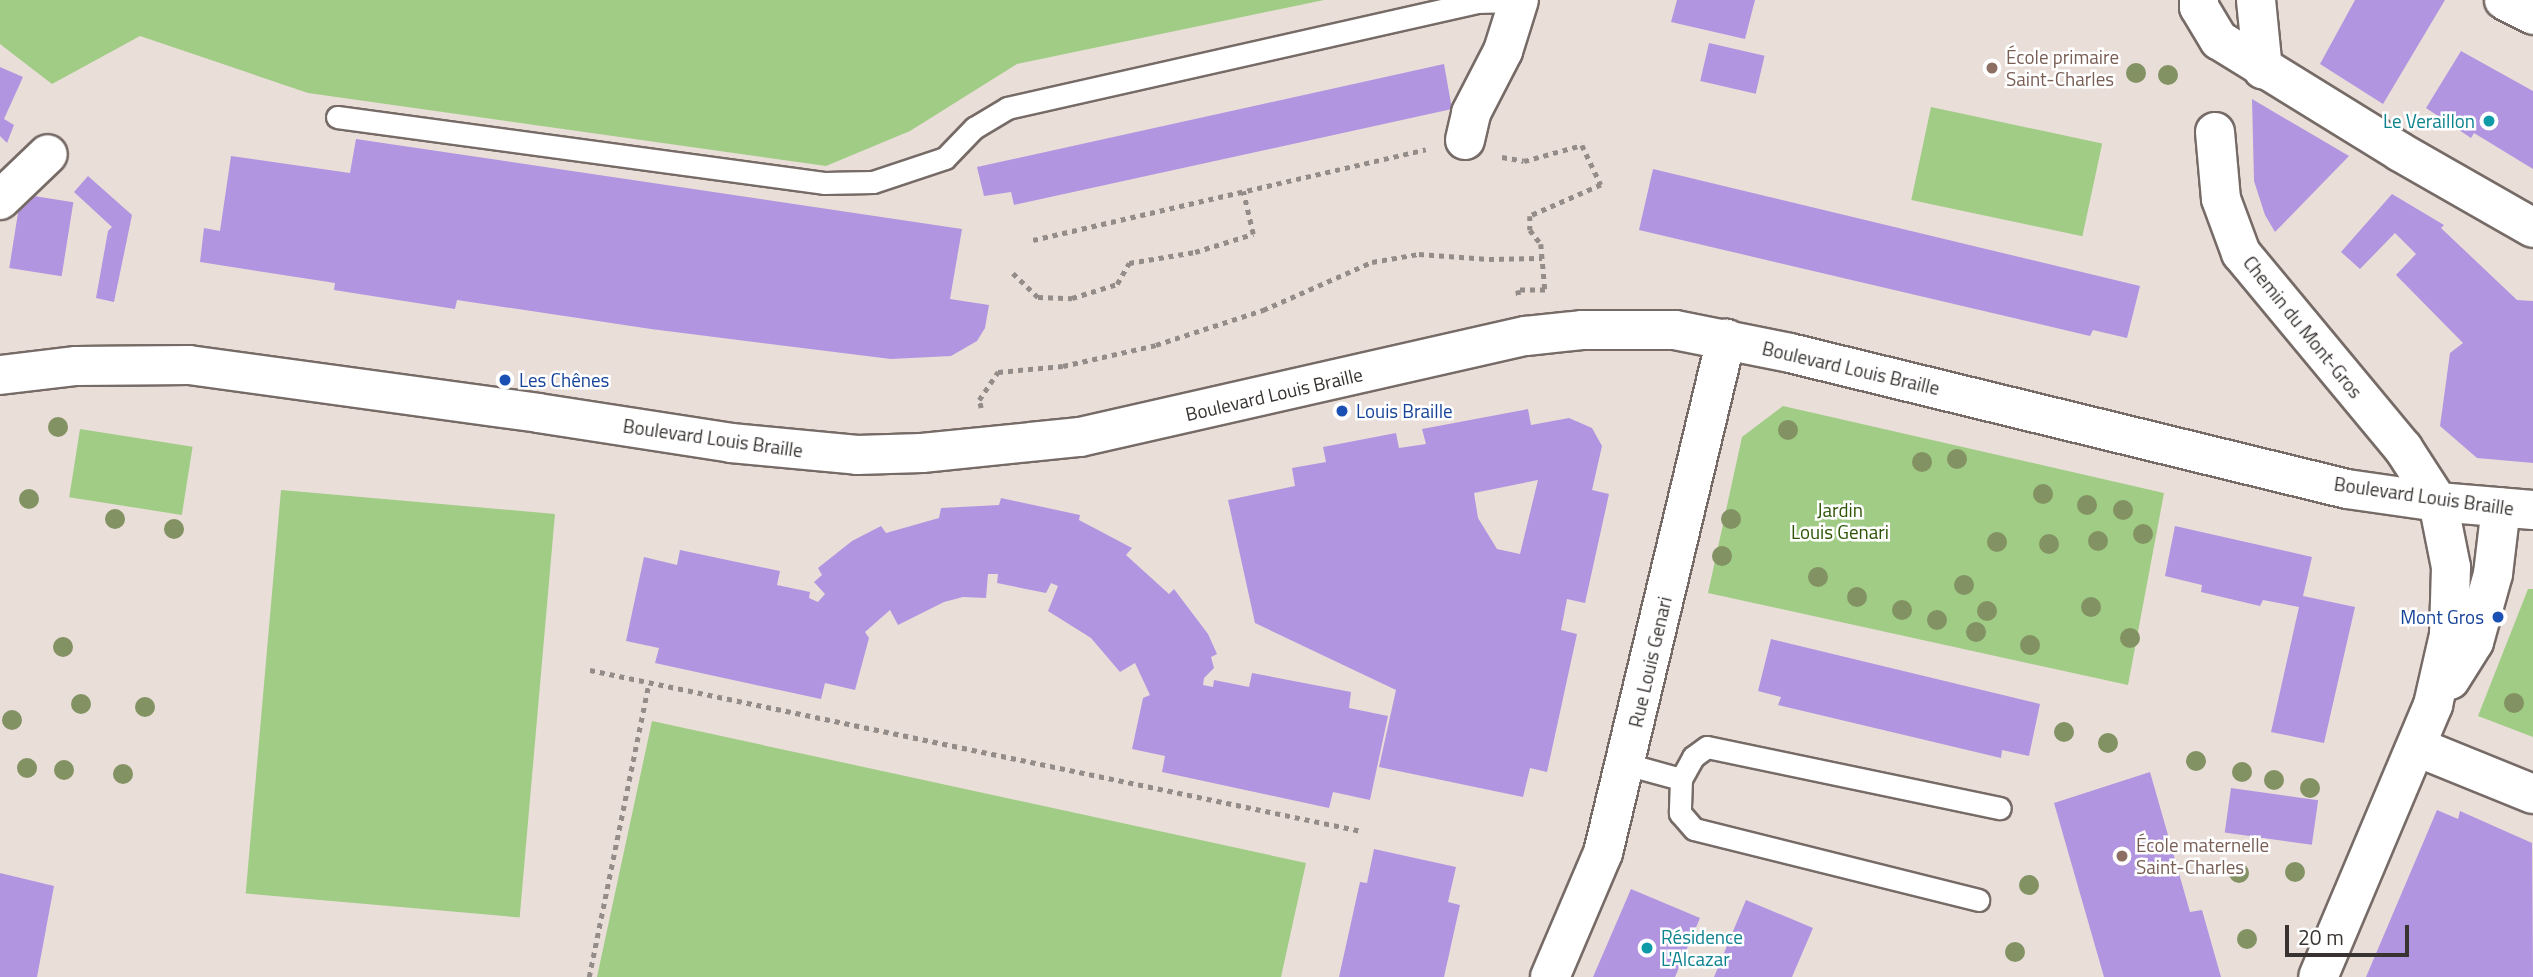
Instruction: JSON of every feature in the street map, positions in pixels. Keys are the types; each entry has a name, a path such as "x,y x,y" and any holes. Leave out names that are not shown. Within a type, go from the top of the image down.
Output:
{"street":[{"path":"2199,0 2199,7 2220,40 2263,70 2533,228"},
{"path":"2256,0 2263,70"},
{"path":"2504,0 2533,15"},
{"path":"1465,140 1471,113 1503,51 1519,1"},
{"name":"Chemin du Mont-Gros","path":"2215,132 2221,199 2241,253 2403,448 2438,502"},
{"path":"0,200 48,154"},
{"name":"Boulevard Louis Braille","path":"0,376 76,366 189,365 772,448 858,455 988,448 1080,437 1526,336 1582,330 1675,330 2347,489 2438,502 2517,509"},
{"name":"Rue Louis Genari","path":"1550,977 1603,853 1726,340"},
{"path":"2318,977 2433,705 2449,635 2451,567 2438,502"},
{"path":"2433,705 2474,642 2493,574 2517,509"},
{"path":"2417,747 2533,794"}],"lane":[{"path":"337,117 824,183 873,182 944,158 974,128 1007,108 1476,2 1519,1"},
{"path":"1978,900 1695,829 1680,813 1681,779 1693,757 1707,747 2000,808"},
{"path":"1626,764 1681,779"}],"path":[{"path":"1033,240 1465,140 1484,153 1524,161 1582,145 1601,185 1530,216 1530,230 1541,244 1545,290 1518,290 1526,336"},
{"path":"1013,273 1038,297 1072,298 1117,284 1129,263 1195,252 1253,234 1243,191"},
{"path":"988,448 979,400 998,372 1063,366 1156,345 1263,310 1372,262 1419,254 1489,259 1542,258"},
{"path":"590,670 1361,831"},
{"path":"589,977 649,683"}],"green space":[{"path":"0,0 1324,0 1017,64 910,131 826,166 308,93 140,36 52,84 0,44"},
{"path":"1931,107 2102,143 2082,236 1911,200"},
{"name":"Jardin Louis Genari","path":"1783,406 2164,493 2128,685 1708,593 1742,437"},
{"path":"80,429 193,447 182,515 69,497"},
{"path":"281,490 555,514 520,917 246,893"},
{"path":"2528,589 2533,589 2533,737 2478,716"},
{"path":"652,721 1306,863 1281,977 597,977"}],"building":[{"path":"1677,0 1755,0 1745,39 1671,22"},
{"path":"2355,0 2445,0 2383,104 2320,64"},
{"path":"1709,43 1765,56 1756,94 1700,81"},
{"name":"Le Veraillon","path":"2461,51 2533,91 2533,169 2474,133 2471,138 2426,108"},
{"path":"1444,64 1452,109 1014,205 1011,192 984,196 977,167"},
{"path":"0,67 23,77 4,119 14,125 7,143 0,136"},
{"path":"2252,99 2349,156 2275,232 2265,215 2254,181"},
{"path":"356,139 962,229 950,299 989,305 985,328 977,341 951,356 891,359 651,329 457,300 455,309 334,290 335,283 200,262 204,228 220,231 231,156 350,173"},
{"path":"1653,169 2140,286 2127,338 2093,330 2090,336 1639,230"},
{"path":"88,176 132,215 114,302 96,298 108,231 112,227 74,192"},
{"path":"21,194 73,202 62,276 9,268"},
{"path":"2392,194 2444,225 2441,228 2517,300 2533,301 2533,463 2477,458 2440,426 2450,353 2463,343 2396,275 2416,254 2395,233 2360,269 2341,252"},
{"path":"1528,409 1531,425 1569,418 1592,428 1602,446 1592,490 1609,494 1585,603 1567,599 1561,630 1577,634 1547,772 1530,768 1523,797 1379,767 1396,690 1255,623 1228,500 1295,486 1292,468 1326,462 1323,447 1396,433 1399,448 1426,444 1422,429","holes":["1538,480 1520,554 1497,549 1478,518 1474,493"]},
{"path":"1001,498 1080,515 1079,520 1132,548 1126,555 1169,594 1174,589 1208,634 1217,654 1211,657 1214,668 1204,678 1203,685 1213,687 1214,680 1249,687 1252,673 1351,692 1349,708 1388,716 1370,800 1333,792 1329,808 1162,772 1165,756 1132,749 1143,698 1150,695 1135,663 1120,672 1091,638 1048,611 1058,586 1051,583 1046,593 997,583 998,574 988,574 986,598 963,597 944,602 898,625 890,610 865,632 869,638 855,690 825,683 821,699 655,663 659,648 626,641 644,557 677,565 680,550 780,571 777,585 810,592 809,598 818,602 825,594 814,582 822,575 818,568 852,541 881,526 886,533 939,518 941,508 999,505"},
{"path":"2175,526 2312,557 2303,596 2355,607 2324,743 2271,732 2299,607 2263,600 2260,606 2201,592 2202,585 2165,576"},
{"path":"1771,639 2040,704 2029,756 2002,750 2001,758 1778,705 1781,697 1758,691"},
{"name":"École maternelle Saint-Charles","path":"2150,772 2190,912 2202,910 2221,977 2104,977 2054,803"},
{"path":"2231,788 2318,800 2312,845 2225,833"},
{"path":"2437,810 2458,819 2460,811 2532,843 2533,977 2366,977"},
{"path":"1374,849 1456,867 1448,902 1460,905 1444,977 1339,977 1360,882 1367,883"},
{"path":"0,873 54,886 37,977 0,977"},
{"name":"Résidence L'Alcazar","path":"1631,889 1700,918 1675,977 1593,977"},
{"path":"1746,900 1813,928 1792,977 1714,977"}],"place":[{"name":"École primaire Saint-Charles","path":"1992,68"},
{"name":"Le Veraillon","path":"2489,121"},
{"name":"Les Chênes","path":"505,380"},
{"name":"Louis Braille","path":"1342,411"},
{"name":"Mont Gros","path":"2498,617"},
{"name":"École maternelle Saint-Charles","path":"2122,856"},
{"name":"Résidence L'Alcazar","path":"1647,948"}]}
